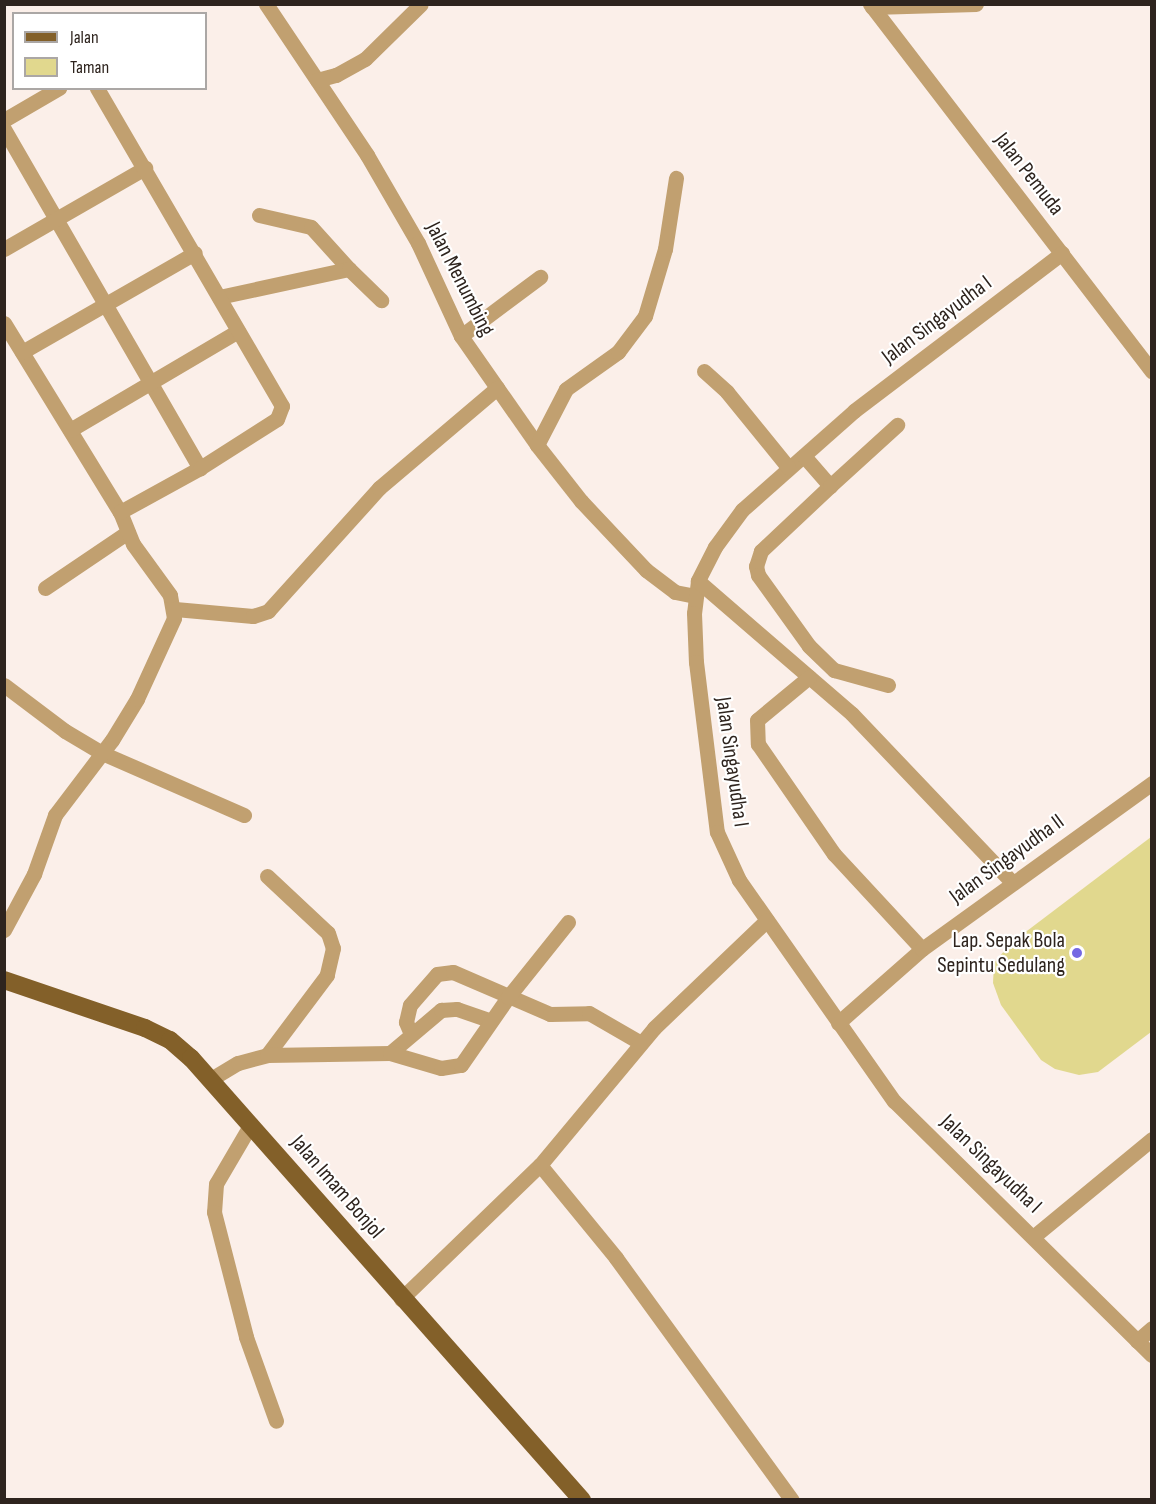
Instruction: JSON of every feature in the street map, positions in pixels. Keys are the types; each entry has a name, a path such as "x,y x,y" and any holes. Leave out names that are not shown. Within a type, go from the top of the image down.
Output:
{"main road":[{"name":"Jalan Imam Bonjol","path":"4,980 124,1020 170,1040 211,1079 401,1299 582,1500"}],"street":[{"name":"Jalan Menumbing","path":"266,4 317,80 418,243 461,336 537,445 580,501 646,570 675,592 696,589"},
{"path":"317,80 336,75 364,59 421,4"},
{"path":"871,6 976,4"},
{"name":"Jalan Pemuda","path":"871,6 1152,371"},
{"path":"4,120 55,90"},
{"path":"98,90 280,399 280,414 200,468 120,513"},
{"path":"4,129 105,306 152,381 200,468"},
{"path":"4,249 145,168"},
{"path":"537,445 566,389 624,346 645,316 665,249 676,178"},
{"path":"259,215 311,227 381,300"},
{"path":"22,352 195,253"},
{"name":"Jalan Singayudha I","path":"1062,253 854,411 742,510 715,547 696,589 696,662 717,832 739,880 894,1101 1152,1355"},
{"path":"219,297 349,269"},
{"path":"461,336 540,277"},
{"path":"4,323 120,513 128,532 175,609"},
{"path":"70,430 238,331"},
{"path":"704,371 727,392 788,467"},
{"path":"175,609 253,616 268,610 380,488 497,388"},
{"path":"888,685 834,670 809,646 758,575 756,566 761,551 897,425"},
{"path":"804,456 830,486"},
{"path":"45,588 128,532"},
{"path":"696,589 809,677 927,790 1013,883"},
{"path":"4,930 34,874 55,815 102,753 160,652 175,609"},
{"path":"809,677 758,720 758,744 834,854 922,949"},
{"path":"4,686 65,731 102,753 244,815"},
{"name":"Jalan Singayudha II","path":"838,1023 922,949 1152,783"},
{"path":"267,876 328,933 333,948 327,975 267,1055"},
{"path":"401,1299 540,1165 640,1043 767,920"},
{"path":"211,1079 237,1064 267,1055 390,1053 452,1069 465,1061 508,997 568,922"},
{"path":"411,1034 406,1012 421,989 437,974 453,972 550,1014 589,1013 640,1043"},
{"path":"390,1053 441,1010 457,1009 491,1021"},
{"path":"250,1124 216,1184 214,1212 246,1337 276,1421"},
{"path":"1033,1237 1152,1139"},
{"path":"540,1165 616,1258 792,1500"},
{"path":"1137,1341 1152,1328"}],"green space":[{"name":"Lap. Sepak Bola Sepintu Sedulang","path":"1151,837 1151,1032 1098,1072 1079,1075 1055,1069 1041,1060 1001,1005 993,983 994,963 1011,943"}],"place":[{"name":"Lap. Sepak Bola Sepintu Sedulang","path":"1077,953"}]}
